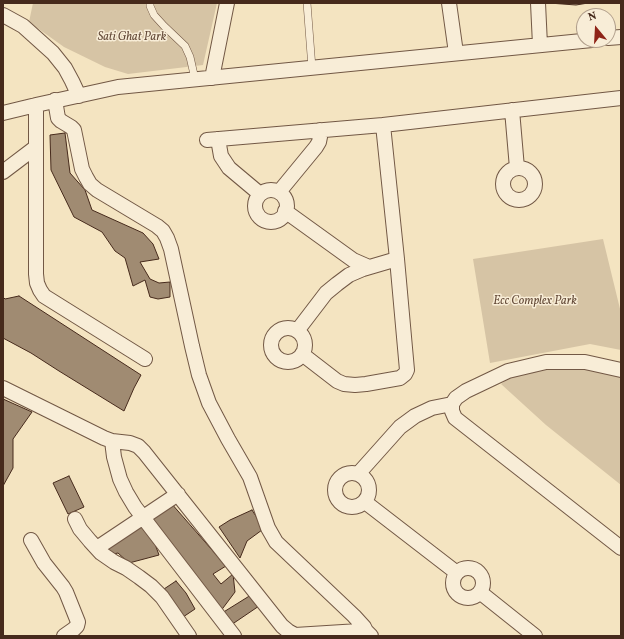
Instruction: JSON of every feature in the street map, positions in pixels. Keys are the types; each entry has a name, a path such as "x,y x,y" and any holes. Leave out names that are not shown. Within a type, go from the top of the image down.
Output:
{"street":[{"path":"212,78 227,3"},
{"path":"449,3 456,53"},
{"path":"538,3 540,45"},
{"path":"3,15 23,26 38,38 64,68 79,96"},
{"path":"3,113 55,100 118,87 576,42"},
{"path":"260,194 229,168 212,140 383,125 621,98"},
{"path":"55,100 58,118 74,130 82,168 90,184 97,190 157,226 163,231 167,238 171,249 199,375 209,403 250,477 268,528 276,542 354,616 368,634"},
{"path":"36,105 36,274 37,283 40,290 44,296 145,359"},
{"path":"512,110 517,168"},
{"path":"302,354 337,381 344,384 355,385 400,378 403,377 407,370 383,125"},
{"path":"279,192 316,147 319,142 320,130"},
{"path":"3,172 36,148"},
{"path":"269,190 279,192 286,201 286,211 283,216 273,221 263,220 259,217 256,212 255,202 260,194 269,190"},
{"path":"286,211 353,260 369,267"},
{"path":"297,331 326,293 336,284 349,275 363,269 397,259"},
{"path":"287,328 297,331 304,340 304,350 302,354 297,359 287,362 276,358 271,348 271,342 276,333 287,328"},
{"path":"621,370 585,362 546,362 508,371 466,391 456,398 452,404 452,411 455,418 621,548"},
{"path":"3,388 104,438 138,446 178,494 282,626 291,635 359,631 368,634"},
{"path":"358,474 400,427 415,416 432,408 452,404"},
{"path":"112,441 114,457 120,479 135,507 234,636"},
{"path":"347,474 358,474 363,476 368,484 370,489 368,498 365,502 356,507 350,508 344,506 336,498 335,486 337,481 341,476 347,474"},
{"path":"97,548 178,494"},
{"path":"365,502 457,573"},
{"path":"75,519 84,533 101,553 126,568 151,586 190,636"},
{"path":"31,540 44,563 66,592 78,622 74,629 64,636"},
{"path":"464,568 478,571 481,574 484,583 481,593 472,598 466,599 457,594 454,589 453,579 457,573 464,568"},
{"path":"481,593 535,636"}],"lane":[{"path":"150,3 154,15 185,46 190,57 194,80"},
{"path":"307,3 312,68"}],"green space":[{"name":"Sati Ghat Park","path":"33,3 217,3 203,65 128,74 105,67 64,47 29,22"},
{"name":"Ecc Complex Park","path":"603,239 621,313 621,350 590,344 490,363 473,259"},
{"path":"542,364 621,369 621,485 546,425 501,384 513,374"}],"building":[{"path":"549,3 588,3 576,5"},
{"path":"65,133 70,173 85,190 92,210 143,233 153,244 159,259 140,262 150,279 159,283 170,282 170,297 158,299 150,297 145,280 133,286 125,258 115,251 102,232 74,217 51,170 50,135"},
{"path":"19,296 141,375 124,411 31,353 3,338 3,297 5,299"},
{"path":"3,399 32,412 13,439 13,468 3,486"},
{"path":"69,476 84,507 68,514 53,483"},
{"path":"171,503 226,566 213,574 221,584 233,574 235,592 220,612 150,517"},
{"path":"252,510 259,521 262,530 247,541 240,558 219,527"},
{"path":"141,526 155,544 159,555 129,563 118,553 109,555 103,548"},
{"path":"176,581 186,593 195,609 180,619 171,605 164,589"},
{"path":"251,595 259,606 231,625 222,613"}]}
